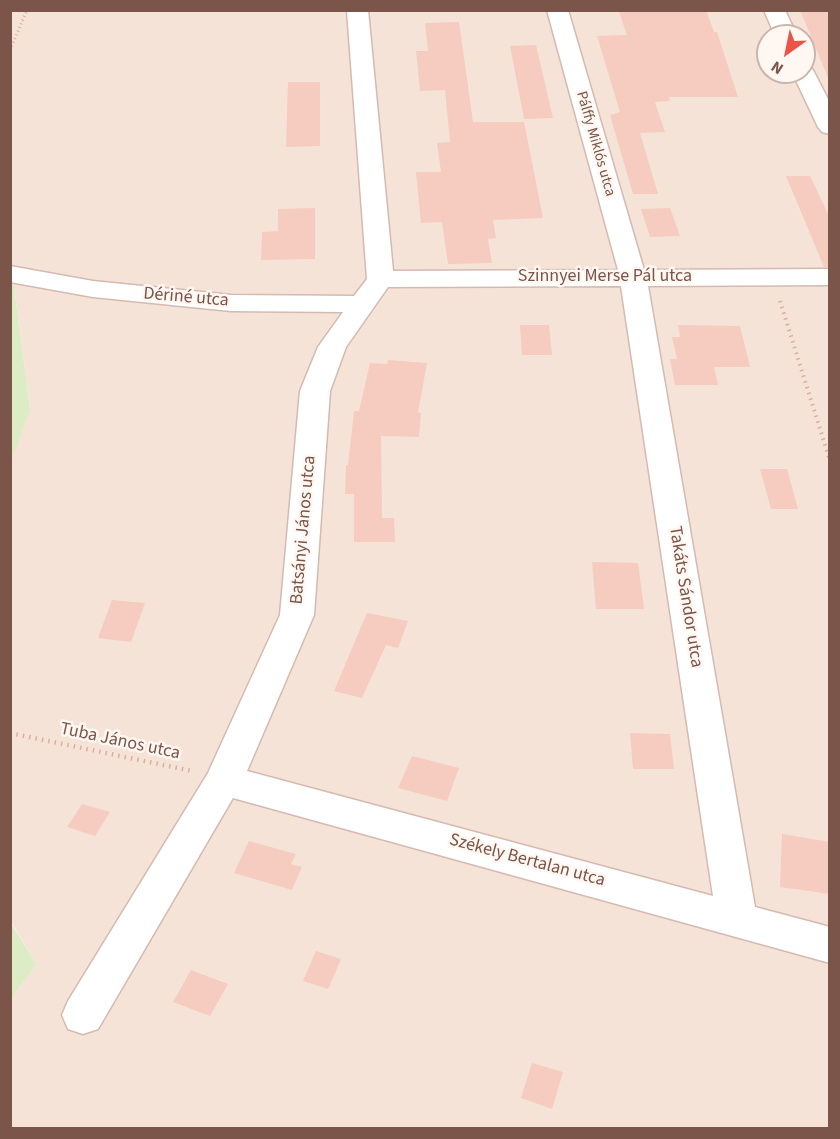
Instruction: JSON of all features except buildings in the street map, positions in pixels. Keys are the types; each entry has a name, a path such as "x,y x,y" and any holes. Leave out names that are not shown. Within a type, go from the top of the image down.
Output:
{"street":[{"path":"357,10 372,291"},
{"name":"Pálffy Miklós utca","path":"557,10 633,277"},
{"path":"774,10 780,24"},
{"path":"809,84 828,122"},
{"name":"Dériné utca","path":"10,274 93,289 231,303 372,291"},
{"name":"Szinnyei Merse Pál utca","path":"372,291 633,277 830,277"},
{"name":"Takáts Sándor utca","path":"633,277 737,918"},
{"name":"Batsányi János utca","path":"83,1015 224,780 297,615 315,391 332,347 372,291"},
{"name":"Székely Bertalan utca","path":"224,780 830,945"}],"path":[{"path":"10,50 27,10"},
{"path":"773,277 830,461"},
{"name":"Tuba János utca","path":"10,733 161,763 224,780"}],"shaded area":[{"path":"11,11 829,11 829,1128 11,1128 11,999 37,964 11,922 10,463 30,408 10,257"}],"green space":[{"path":"10,257 30,409 11,463 10,463"},
{"path":"10,922 37,964 11,999 10,999"}]}
